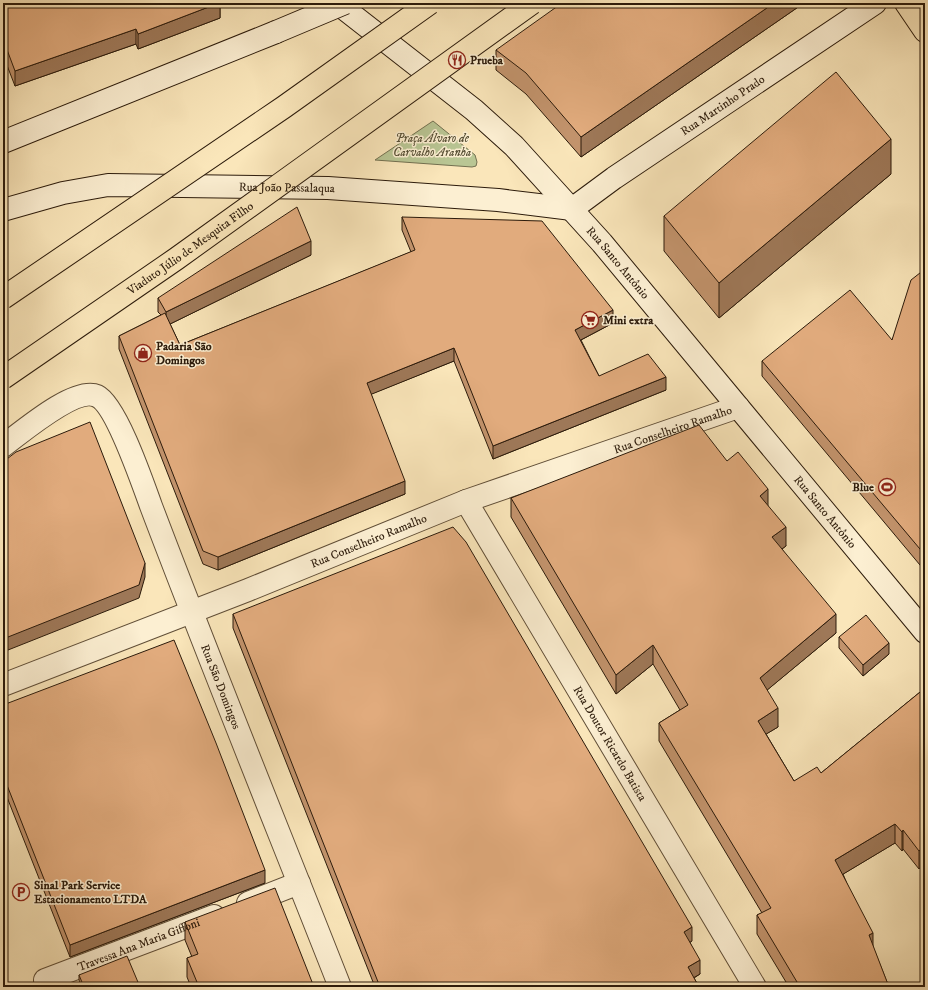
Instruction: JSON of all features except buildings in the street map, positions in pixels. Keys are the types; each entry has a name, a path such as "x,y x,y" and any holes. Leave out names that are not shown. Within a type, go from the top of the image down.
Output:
{"main road":[{"path":"3,298 346,64 430,3"},
{"name":"Viaduto Júlio de Mesquita Filho","path":"3,378 176,259 532,3"},
{"path":"906,3 925,30"}],"street":[{"name":"Rua Santo Antônio","path":"337,3 474,110 514,146 572,209 925,632"},
{"path":"3,142 345,3"},
{"name":"Rua Martinho Prado","path":"572,209 614,178 875,3"},
{"name":"Rua João Passalaqua","path":"3,210 63,193 108,185 328,188 498,200 572,209"},
{"name":"Rua São Domingos","path":"3,446 71,399 92,395 102,399 110,408 125,442 340,987"},
{"name":"Rua Conselheiro Ramalho","path":"3,685 192,612 466,501 738,407"},
{"name":"Rua Doutor Ricardo Batista","path":"466,501 755,987"},
{"name":"Travessa Ana Maria Giffoni","path":"45,980 299,883"}],"green space":[{"name":"Praça Álvaro de Carvalho Aranha","path":"433,121 475,155 477,162 476,166 472,167 375,160"}],"place":[{"name":"Prueba","path":"457,60"},
{"name":"Mini extra","path":"590,320"},
{"name":"Padaria São Domingos","path":"143,353"},
{"name":"Blue","path":"887,487"},
{"name":"Sinal Park Service Estacionamento LTDA","path":"21,892"}]}
